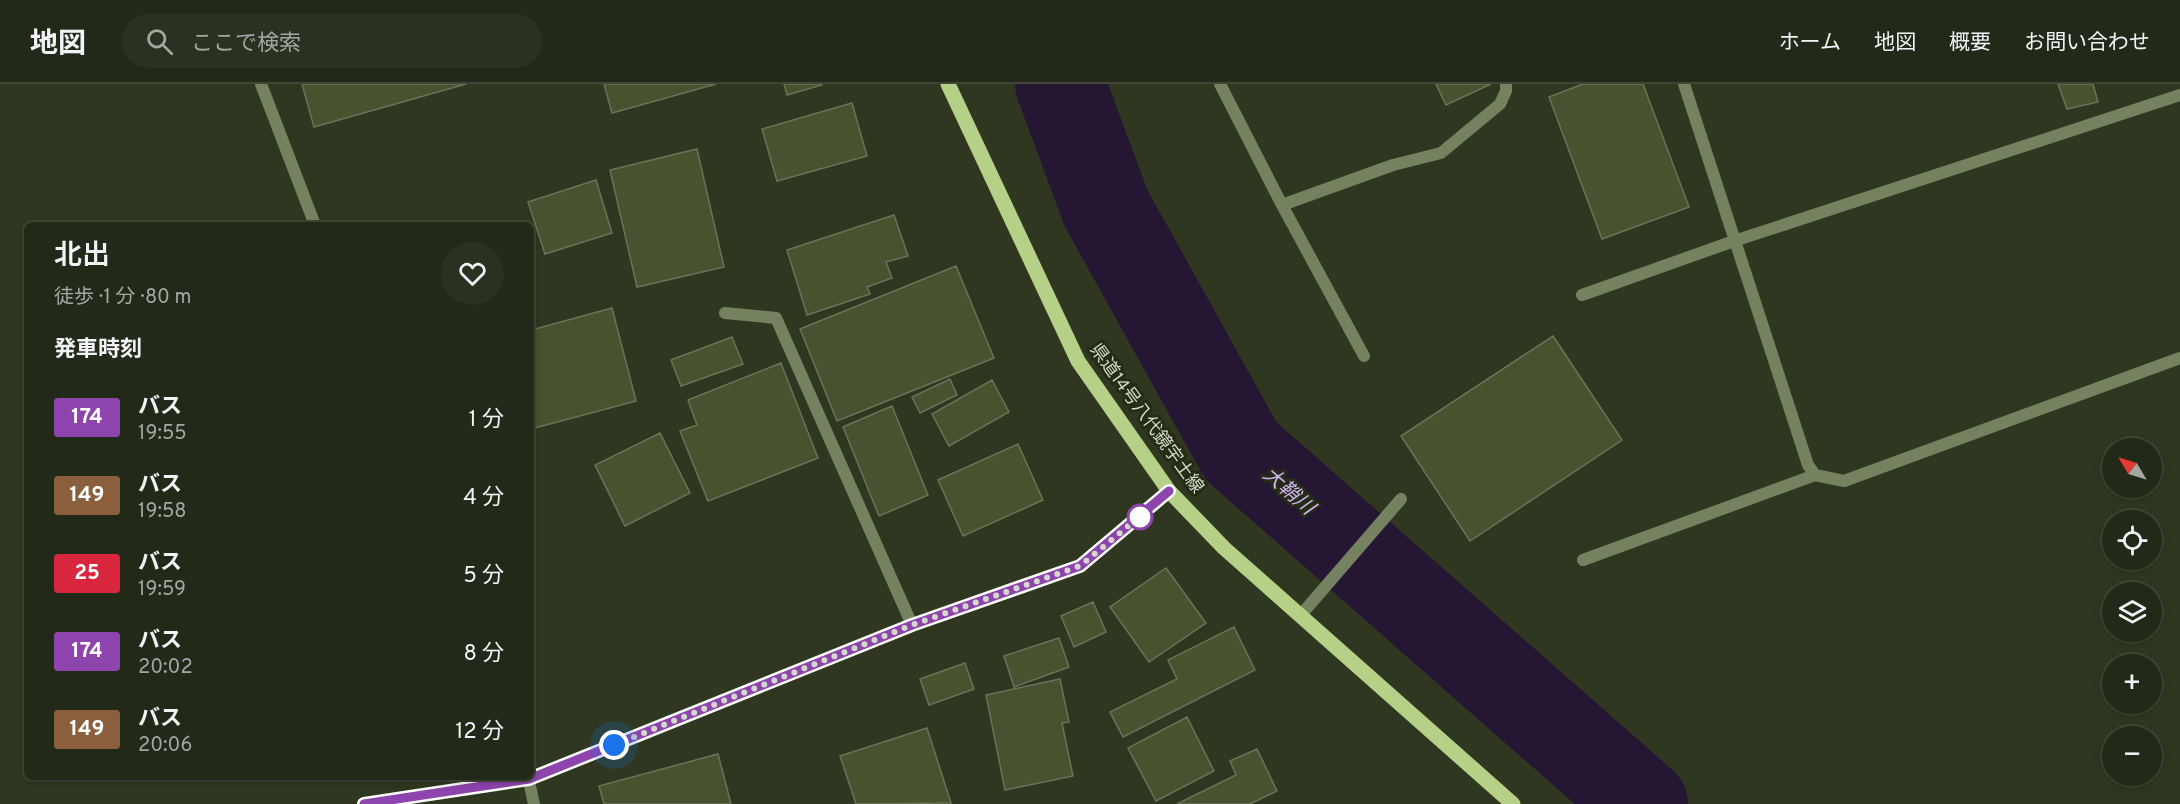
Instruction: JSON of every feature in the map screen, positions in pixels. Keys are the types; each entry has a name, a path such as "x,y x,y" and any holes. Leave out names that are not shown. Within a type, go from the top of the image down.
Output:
{"main road":[{"name":"県道14号八代鏡宇土線","path":"948,84 1078,361 1169,491 1224,548 1513,804"}],"street":[{"path":"261,84 314,222"},
{"path":"1220,84 1364,357"},
{"path":"1282,205 1393,165 1441,153 1500,104 1506,91 1506,84"},
{"path":"1684,84 1808,465 1815,475"},
{"path":"1582,295 1734,241 2180,95"},
{"path":"724,313 776,318 912,625"},
{"path":"1583,560 1815,475 1844,481 2180,358"},
{"path":"534,776 912,625 1080,566 1169,491"},
{"path":"1300,616 1401,499"},
{"path":"364,804 516,780"},
{"path":"529,780 534,804"}],"building":[{"path":"302,84 466,84 314,127"},
{"path":"604,84 716,84 612,113"},
{"path":"784,84 821,84 822,85 787,95"},
{"path":"1436,84 1491,84 1446,105"},
{"path":"1583,84 1643,84 1689,207 1602,239 1549,97"},
{"path":"2058,84 2093,84 2098,102 2067,109"},
{"path":"852,103 867,156 777,181 762,129"},
{"path":"697,149 724,267 637,287 610,170"},
{"path":"596,180 612,233 545,254 528,202"},
{"path":"894,215 908,256 886,262 892,278 867,287 870,294 807,315 787,250"},
{"path":"956,266 994,358 837,421 800,329"},
{"path":"612,308 636,401 534,428 534,329"},
{"path":"1553,336 1622,440 1470,541 1401,436"},
{"path":"732,337 743,364 681,386 671,360"},
{"path":"781,363 818,458 708,501 680,431 697,425 688,400"},
{"path":"950,379 957,395 920,413 912,397"},
{"path":"992,380 1009,412 949,446 932,414"},
{"path":"892,406 928,495 879,516 843,427"},
{"path":"660,433 690,493 625,526 595,465"},
{"path":"1018,444 1043,500 963,536 938,480"},
{"path":"1166,568 1206,623 1149,662 1110,607"},
{"path":"1093,602 1106,632 1074,647 1061,616"},
{"path":"1234,627 1255,670 1123,737 1110,712 1177,679 1168,660"},
{"path":"1059,638 1069,667 1014,687 1004,656"},
{"path":"965,663 974,689 929,705 920,679"},
{"path":"1060,679 1069,722 1062,723 1073,776 1005,790 986,695"},
{"path":"1187,717 1214,771 1156,801 1128,748"},
{"path":"927,728 951,803 856,804 840,756"},
{"path":"1257,749 1277,791 1250,804 1177,804 1236,775 1230,761"},
{"path":"718,754 731,804 604,804 599,786"}],"waterway":[{"name":"大鞘川","path":"1060,84 1106,208 1241,451 1643,804"}],"bus line":[{"name":"174","path":"534,777 912,625 1080,566 1169,491"},
{"name":"174","path":"364,804 522,780"}],"route":[{"path":"614,745 912,625 1080,566 1144,513 1140,517"}]}
